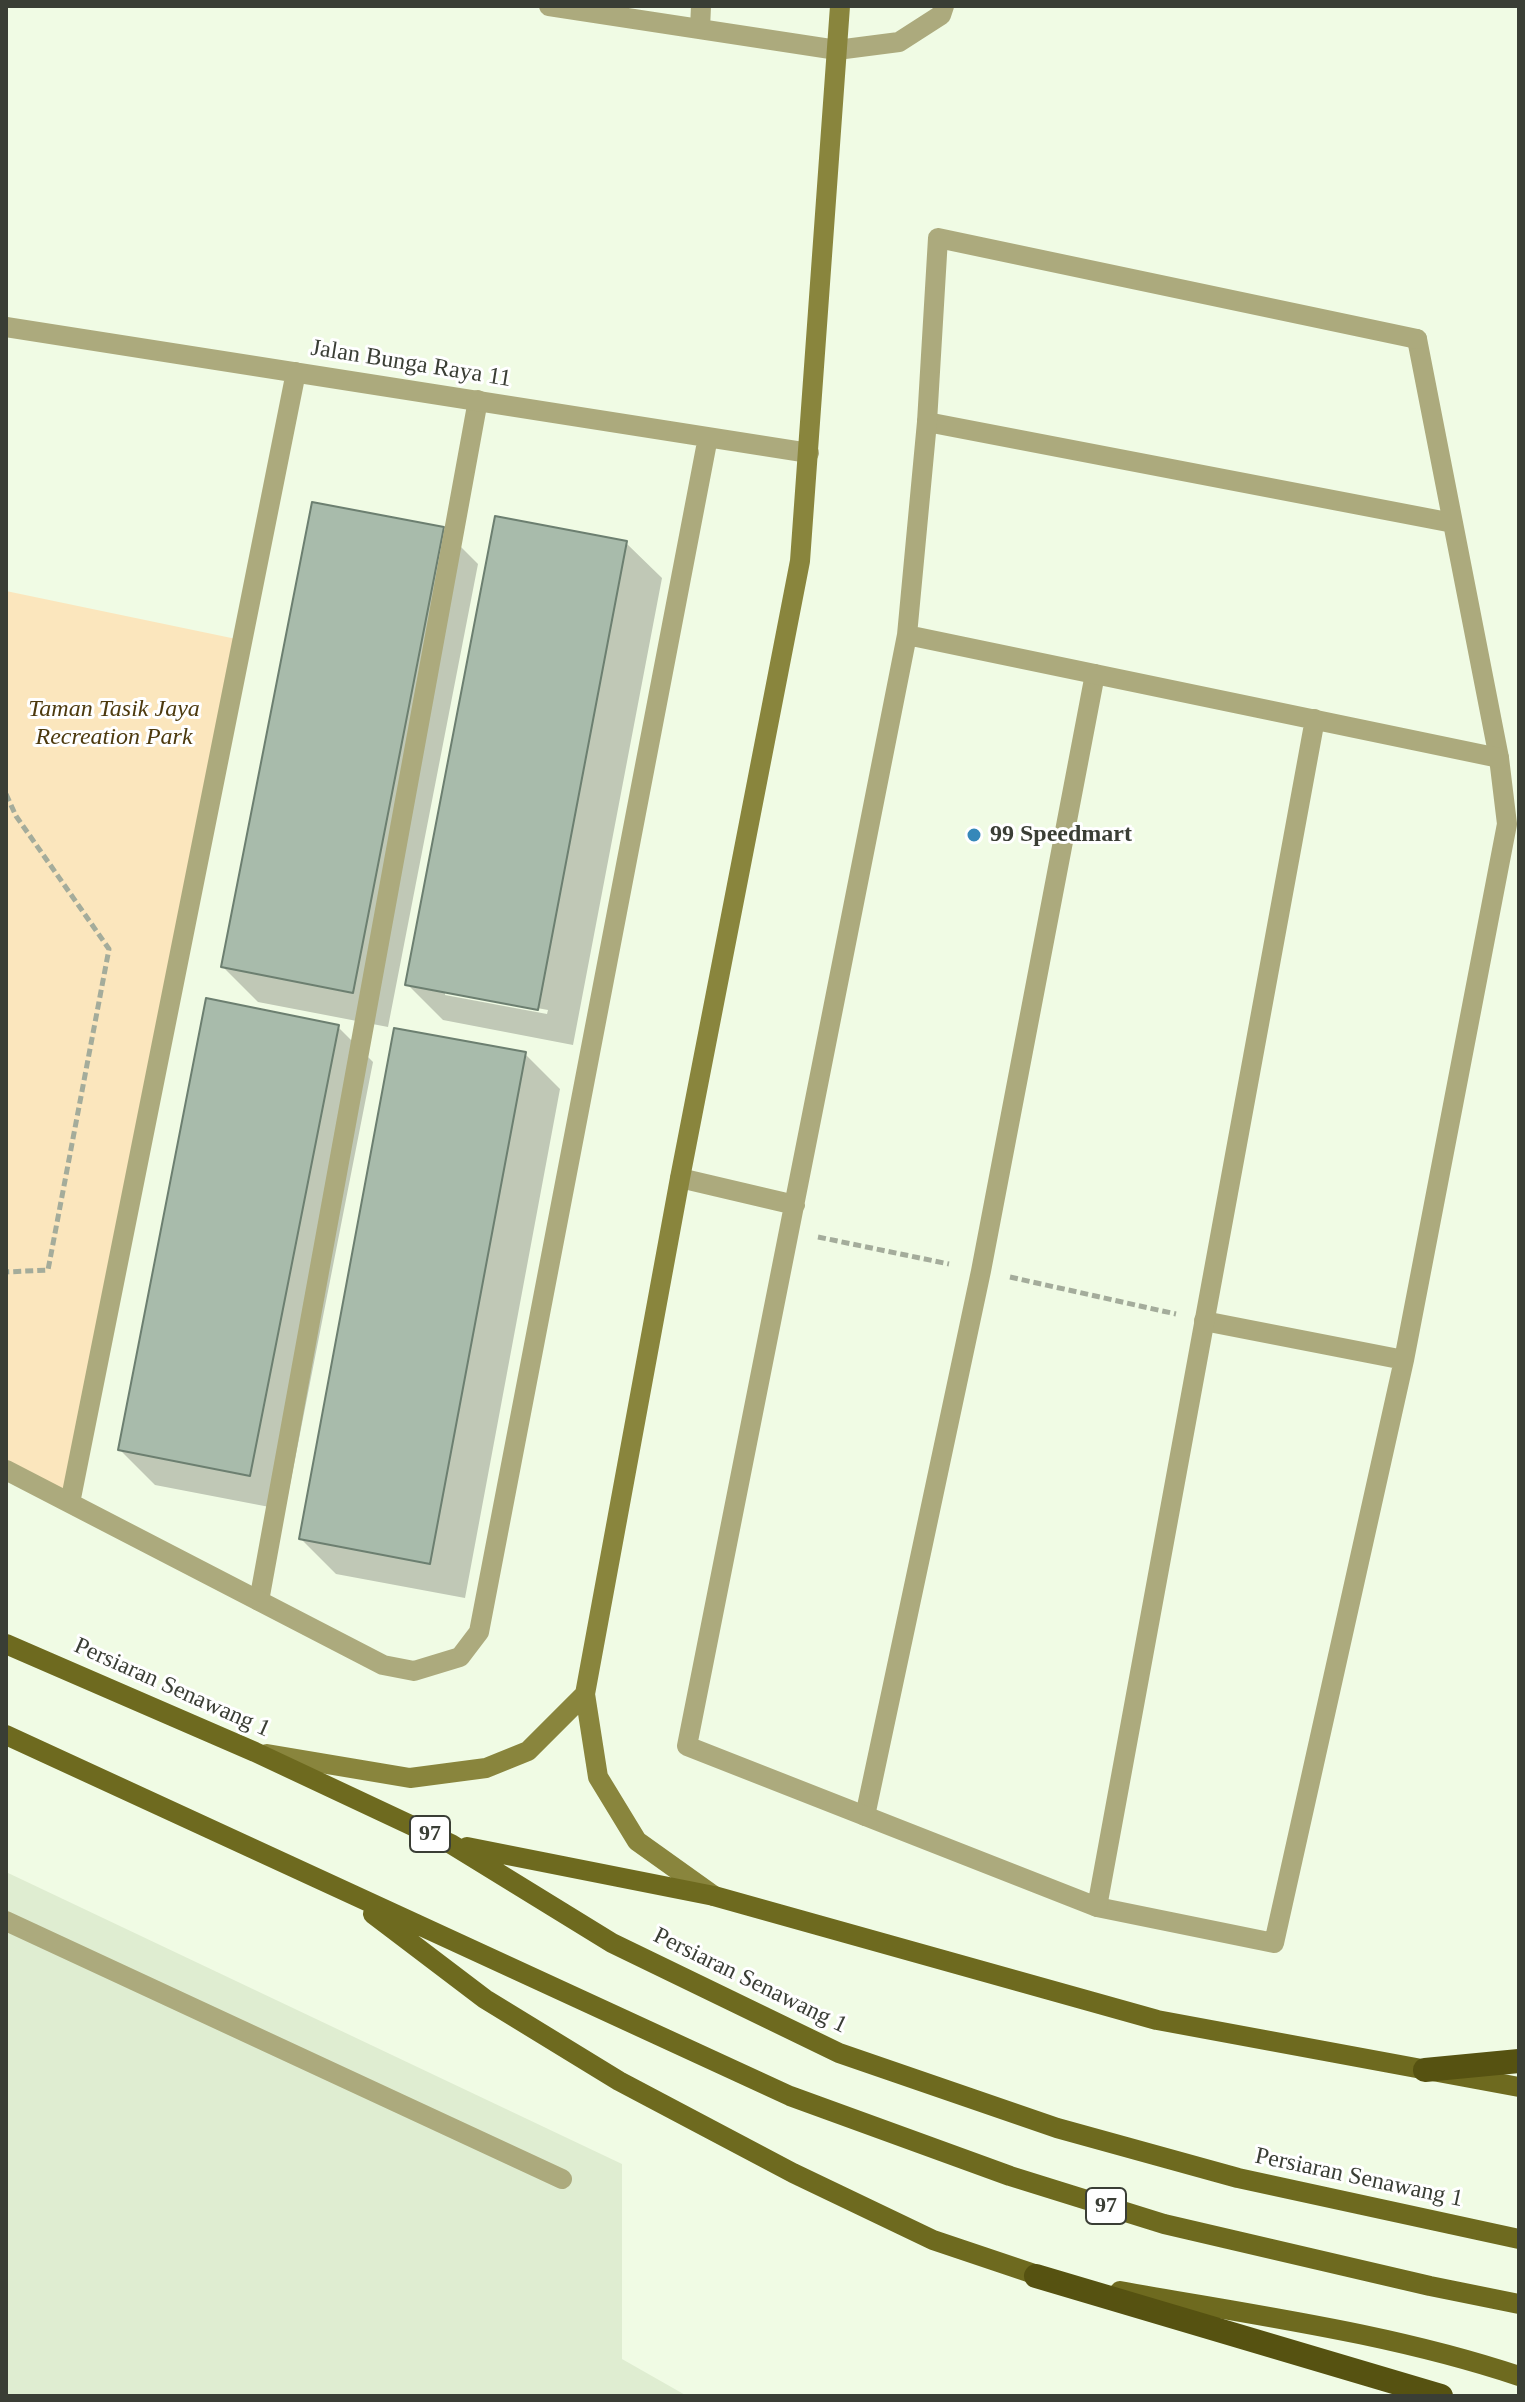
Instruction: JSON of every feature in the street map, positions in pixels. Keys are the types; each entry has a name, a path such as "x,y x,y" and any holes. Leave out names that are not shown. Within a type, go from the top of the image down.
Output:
{"highway":[{"path":"1425,2070 1519,2061"},
{"path":"1036,2276 1441,2396"}],"main road":[{"name":"Persiaran Senawang 1","path":"6,1644 255,1752 451,1844 612,1943 839,2053 1057,2128 1238,2178 1519,2239"},
{"name":"97","path":"6,1735 790,2096 1010,2176 1164,2224 1519,2304"},
{"path":"451,1844 714,1896 1157,2020 1519,2087"},
{"path":"341,1890 485,1999 619,2081 793,2173 933,2240 1036,2276 1389,2339 1519,2376"}],"street":[{"path":"549,6 837,50 899,42 941,15 944,6"},
{"path":"700,29 701,6"},
{"path":"714,1896 637,1841 598,1777 585,1694 680,1178 800,561 840,6"},
{"path":"938,238 1417,339 1499,758 1507,824 1404,1360 1274,1943 1097,1907 687,1746 907,635 927,422 938,238"},
{"name":"Jalan Bunga Raya 11","path":"6,327 809,453"},
{"path":"70,1503 296,372"},
{"path":"259,1601 478,400"},
{"path":"927,422 1453,523"},
{"path":"6,1470 383,1665 414,1671 460,1657 479,1632 708,437"},
{"path":"907,635 1499,758"},
{"path":"865,1816 981,1271 1095,674"},
{"path":"1097,1907 1315,719"},
{"path":"680,1178 795,1205"},
{"path":"1204,1321 1404,1360"},
{"path":"255,1752 410,1778 486,1768 528,1751 585,1694"},
{"path":"6,1921 562,2179"}],"path":[{"path":"6,794 16,816 109,949 48,1270 6,1272"}],"shaded area":[{"path":"6,1872 622,2164 622,2359 687,2396 6,2396"}],"green space":[{"name":"Taman Tasik Jaya Recreation Park","path":"6,591 241,640 69,1502 6,1469"}],"building":[{"path":"312,502 444,527 353,993 221,967"},
{"path":"495,516 627,541 538,1010 405,985"},
{"path":"206,998 339,1025 250,1476 118,1450"},
{"path":"394,1028 526,1052 430,1564 299,1539"}],"place":[{"name":"99 Speedmart","path":"974,835"}]}
